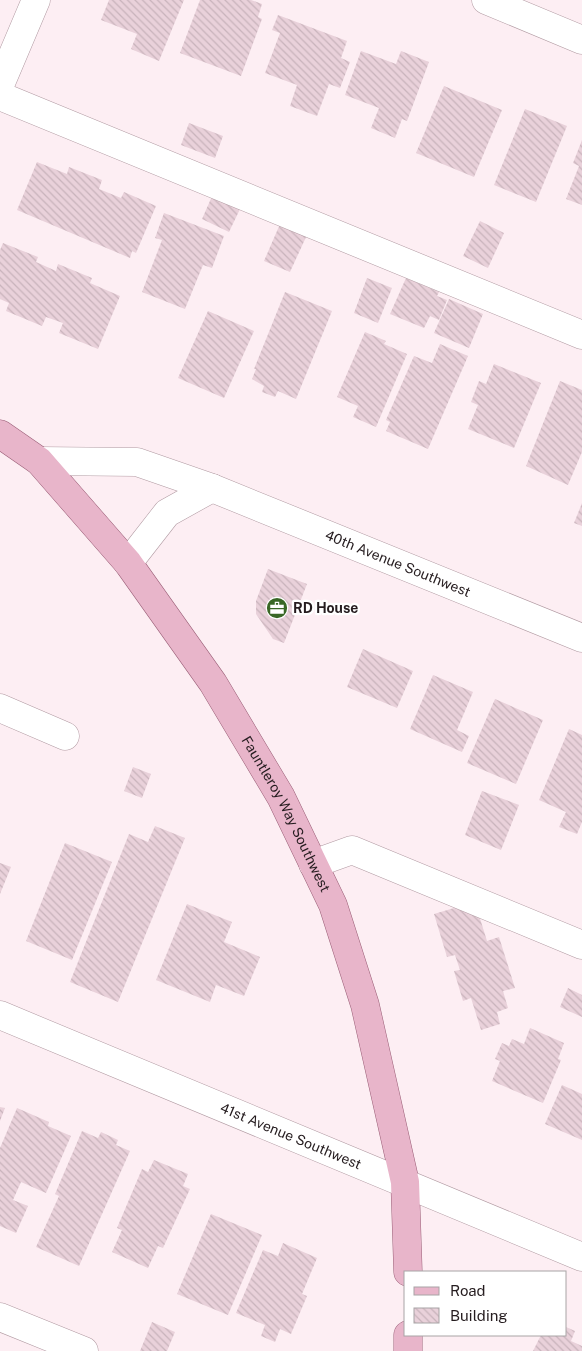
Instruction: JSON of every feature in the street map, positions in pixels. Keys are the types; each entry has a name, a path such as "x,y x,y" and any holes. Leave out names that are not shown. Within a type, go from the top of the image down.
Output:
{"main road":[{"name":"Fauntleroy Way Southwest","path":"0,434 39,461 128,563 214,683 281,797 333,905 365,1005 405,1182 408,1271"},
{"path":"408,1336 408,1351"}],"street":[{"path":"0,85 36,0"},
{"path":"486,0 582,40"},
{"path":"0,96 582,335"},
{"name":"40th Avenue Southwest","path":"39,461 137,462 212,488 582,638"},
{"path":"128,563 167,513 212,488"},
{"path":"0,708 65,736"},
{"path":"313,864 352,850 582,945"},
{"name":"41st Avenue Southwest","path":"0,1015 582,1257"},
{"path":"0,1317 84,1351"}],"building":[{"path":"109,0 184,0 159,61 131,49 137,34 101,20"},
{"path":"200,0 251,0 262,4 258,17 262,19 241,76 180,53"},
{"path":"278,15 347,41 341,58 350,62 340,88 329,84 317,116 290,106 297,85 265,73 280,33 272,30"},
{"path":"361,51 396,64 401,51 429,62 407,121 402,119 395,138 371,128 379,108 345,95"},
{"path":"444,86 502,110 474,177 416,153"},
{"path":"525,109 567,126 536,202 494,185"},
{"path":"189,123 223,136 215,158 181,145"},
{"path":"582,140 582,205 566,199 579,166 573,163"},
{"path":"37,162 67,174 69,167 102,180 99,189 121,198 124,192 156,206 136,253 132,251 130,258 17,210"},
{"path":"213,194 241,207 229,232 202,219"},
{"path":"164,213 224,236 212,268 203,265 185,309 142,292 162,240 155,238"},
{"path":"480,221 504,233 488,268 463,256"},
{"path":"280,224 307,235 290,272 264,261"},
{"path":"3,243 38,257 36,262 56,271 58,264 92,278 90,283 120,296 98,349 59,333 63,323 46,317 42,326 6,311 9,303 0,299 0,250"},
{"path":"367,278 392,288 378,323 354,313"},
{"path":"406,278 439,292 437,296 447,300 439,320 430,316 424,328 390,314"},
{"path":"285,292 332,311 296,399 278,391 275,397 262,392 264,386 252,379 256,369 254,369"},
{"path":"449,299 483,314 469,348 434,333"},
{"path":"208,311 254,331 224,398 178,378"},
{"path":"365,332 386,341 384,344 407,354 376,427 353,417 358,406 337,397"},
{"path":"440,344 468,356 428,449 386,431 390,422 386,420 414,356 432,363"},
{"path":"494,364 541,383 514,448 468,429 478,405 471,402 479,381 486,384"},
{"path":"560,381 582,390 582,452 568,485 526,466"},
{"path":"582,503 582,526 574,523"},
{"name":"RD House","path":"268,569 307,584 284,643 273,639 256,614 256,601"},
{"path":"363,649 413,671 397,708 347,687"},
{"path":"433,675 473,692 457,730 469,736 462,752 410,729"},
{"path":"495,699 543,720 516,784 467,763"},
{"path":"569,729 582,735 582,822 577,834 559,827 566,812 539,800"},
{"path":"133,767 151,774 142,798 124,791"},
{"path":"482,791 519,805 501,850 465,835"},
{"path":"155,826 185,838 118,1002 70,982 129,834 148,842"},
{"path":"65,843 112,862 72,960 26,941"},
{"path":"0,863 11,867 0,894"},
{"path":"187,904 232,922 224,942 260,957 244,996 216,985 210,1002 156,980"},
{"path":"464,905 478,912 487,941 499,937 515,988 503,991 508,1008 497,1012 500,1024 481,1030 471,998 463,1001 454,971 460,970 455,955 447,957 434,914"},
{"path":"568,988 582,995 582,1017 560,1007"},
{"path":"530,1028 564,1043 558,1059 561,1060 543,1103 492,1081 500,1061 495,1059 502,1043 509,1046 512,1039 524,1044"},
{"path":"562,1085 582,1094 582,1140 545,1124"},
{"path":"0,1107 5,1108 0,1121"},
{"path":"17,1108 49,1122 48,1126 71,1136 46,1193 21,1182 13,1200 28,1206 16,1233 0,1226 0,1148"},
{"path":"82,1131 98,1138 101,1132 118,1140 116,1145 130,1151 79,1266 36,1247 59,1196 55,1194"},
{"path":"154,1160 188,1174 183,1186 190,1189 163,1248 158,1246 148,1268 112,1252 122,1230 117,1228 142,1169 148,1172"},
{"path":"211,1214 262,1235 228,1315 177,1294"},
{"path":"283,1243 317,1258 302,1294 307,1296 291,1334 280,1329 275,1342 261,1336 265,1325 236,1313 263,1250 278,1256"},
{"path":"152,1322 175,1332 167,1351 140,1351"},
{"path":"567,1327 575,1331 571,1341 582,1346 582,1351 533,1351 540,1336 567,1336"}],"place":[{"name":"RD House","path":"277,608"}]}
